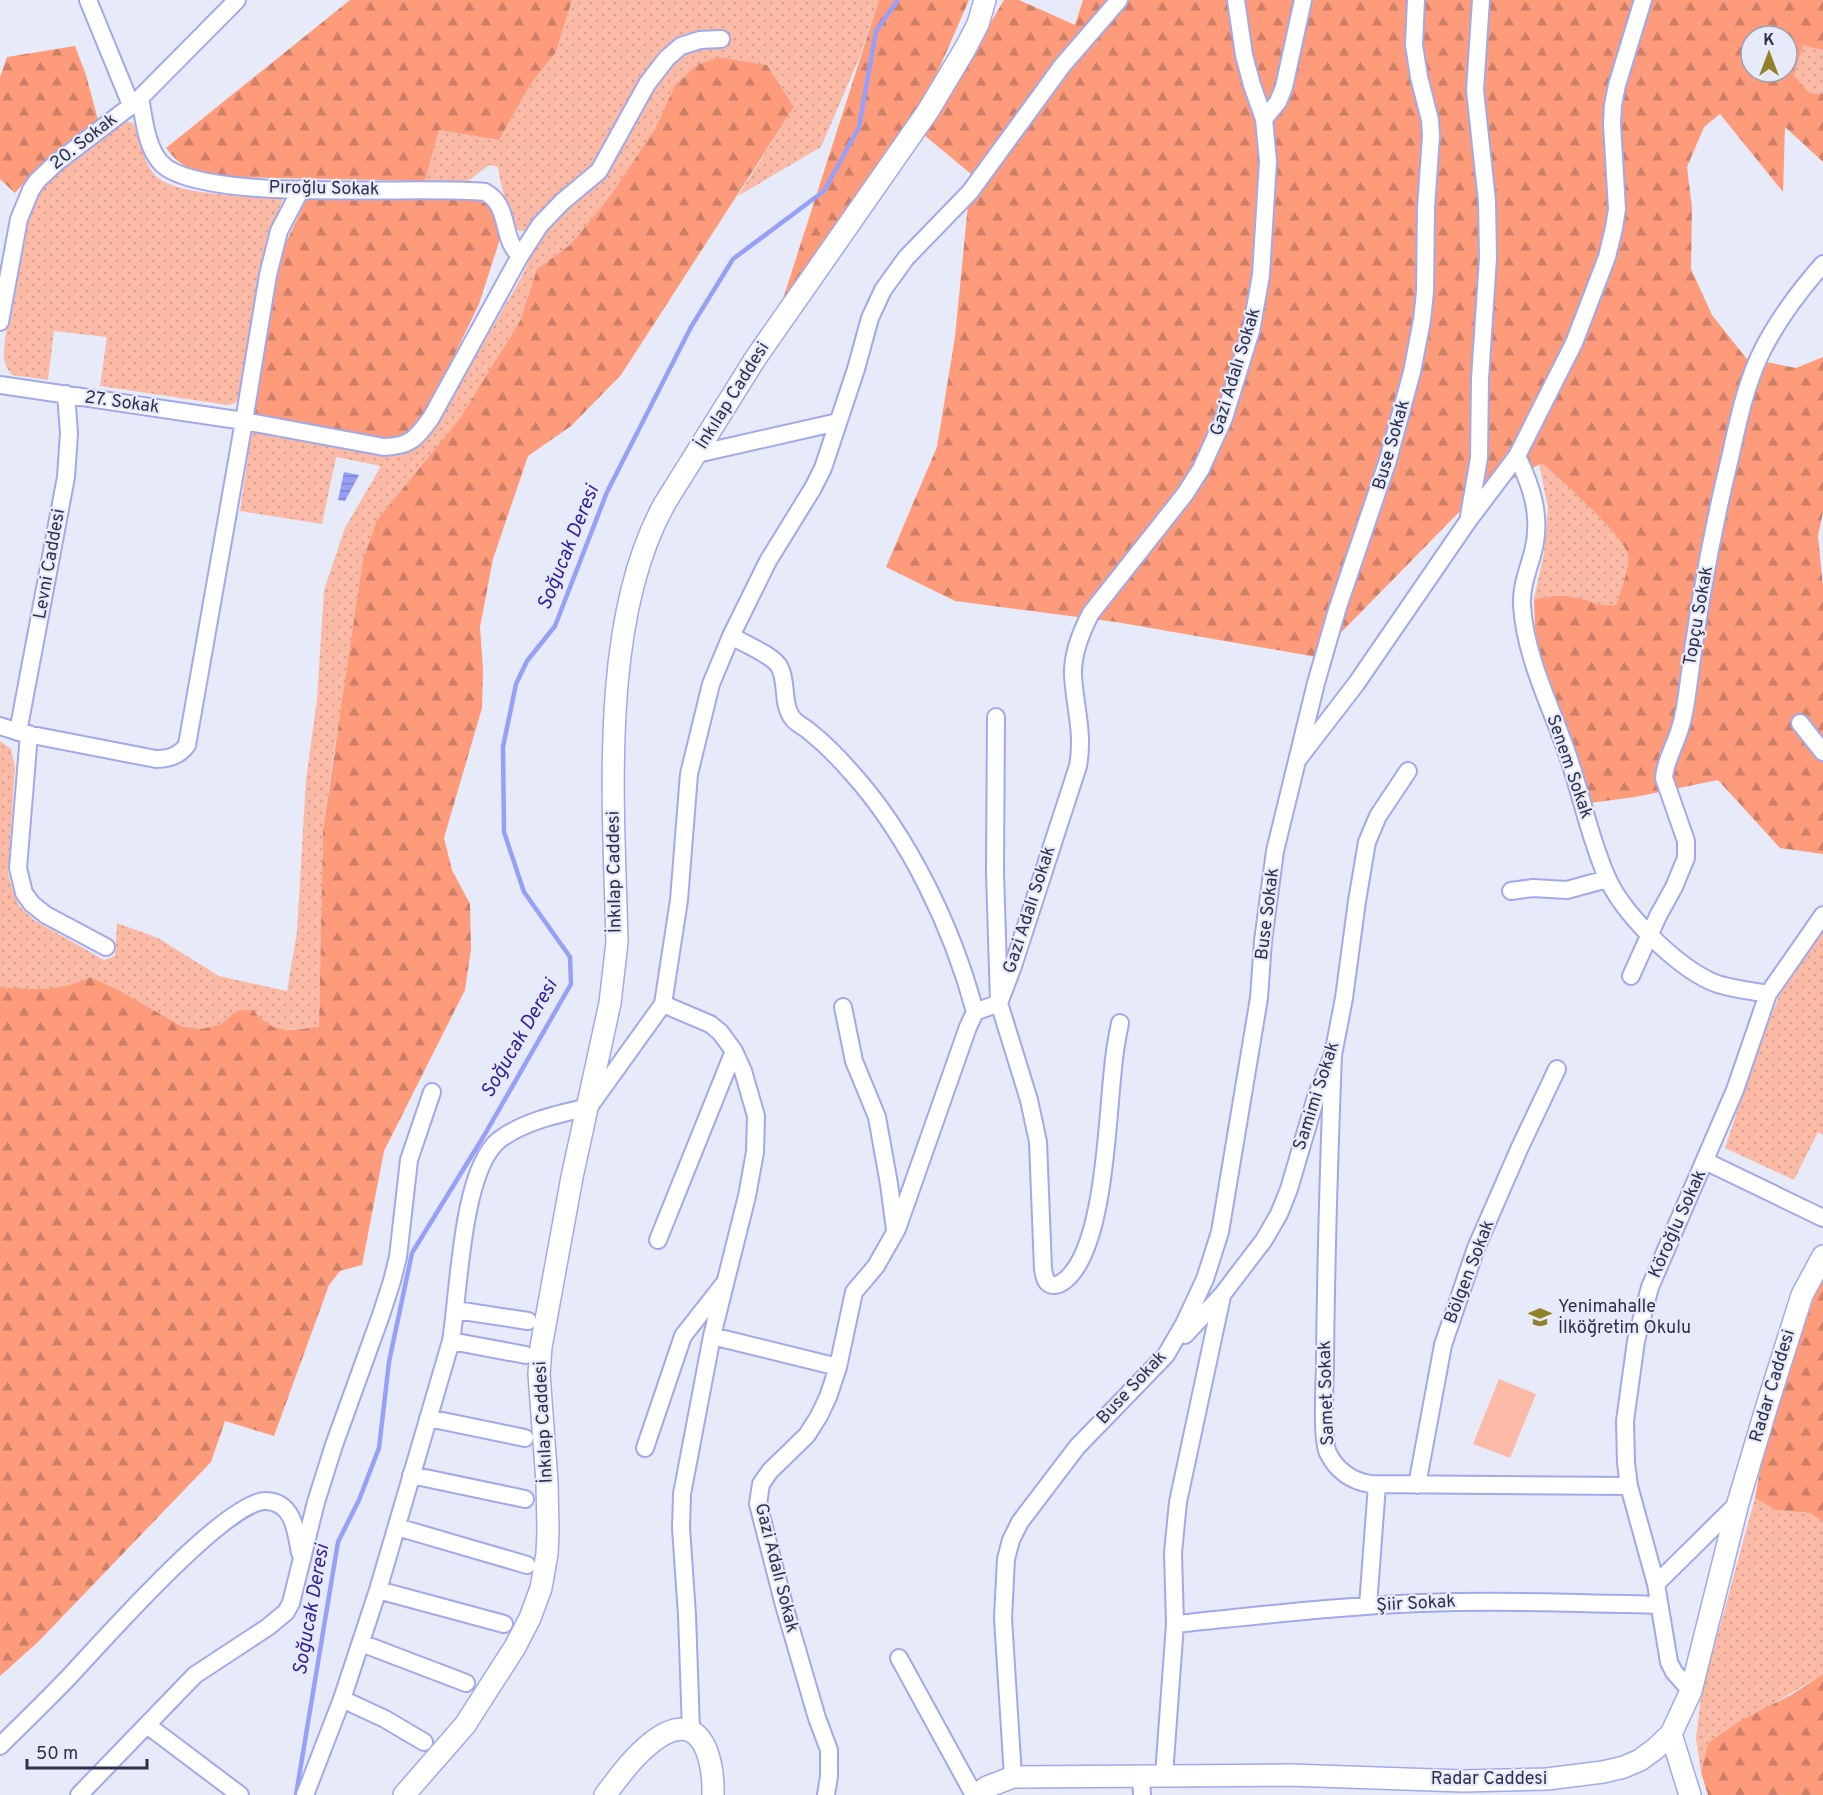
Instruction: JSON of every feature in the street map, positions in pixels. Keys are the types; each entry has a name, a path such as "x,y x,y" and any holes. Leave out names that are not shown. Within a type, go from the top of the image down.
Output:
{"street":[{"name":"Pıroğlu Sokak","path":"88,0 136,102 150,145 161,164 171,171 195,180 233,187 485,192 494,196 499,203 509,242 520,256"},
{"name":"20. Sokak","path":"1,316 19,219 31,190 56,163 136,102 237,0"},
{"name":"İnkılap Caddesi","path":"404,1795 465,1725 515,1647 530,1618 541,1588 547,1554 548,1531 547,1482 539,1374 541,1347 556,1255 589,1107 615,968 614,780 622,641 640,561 652,526 755,359 928,111 978,24 985,0"},
{"path":"305,1795 361,1643 451,1341 461,1248 467,1214 482,1164 489,1151 508,1134 547,1118 589,1107 663,1004 680,900 689,774 711,684 731,636 768,561 813,488 831,447 870,318 883,290 906,258 970,192 1062,66 1119,0"},
{"name":"Gazi Adalı Sokak","path":"999,1003 1078,766 1081,736 1073,674 1076,648 1081,634 1091,613 1185,494 1201,469 1224,418 1251,331 1261,275 1268,152 1264,119 1251,85 1244,55 1236,0"},
{"path":"1264,119 1278,102 1284,87 1303,0"},
{"name":"Buse Sokak","path":"1013,1777 1003,1626 1006,1559 1011,1540 1020,1522 1077,1447 1166,1355 1184,1324 1205,1279 1221,1232 1259,998 1263,941 1274,862 1295,763 1337,610 1381,483 1399,422 1422,320 1426,284 1426,208 1431,136 1430,120 1414,45 1416,0"},
{"path":"1468,521 1479,458 1480,379 1488,258 1487,201 1476,90 1481,0"},
{"path":"1295,763 1356,684 1468,521 1517,456 1574,344 1606,257 1617,209 1613,105 1643,0"},
{"name":"27. Sokak","path":"0,385 244,421 384,447 398,447 417,438 431,418 520,256 540,225 562,202 599,171 647,84 667,58 681,46 700,40 721,39"},
{"path":"0,726 24,733 156,759 175,756 183,751 190,738 272,254 279,231 301,189"},
{"name":"Topçu Sokak","path":"1631,976 1686,858 1686,841 1664,778 1666,764 1677,738 1684,711 1695,631 1719,502 1734,438 1754,368 1763,350 1802,288 1823,264"},
{"name":"Levni Caddesi","path":"66,394 69,433 66,477 24,733 18,868 24,893 32,904 46,915 106,947"},
{"path":"697,454 838,422"},
{"name":"Senem Sokak","path":"1517,456 1527,478 1536,508 1536,537 1522,595 1522,607 1530,646 1607,879 1621,904 1682,962 1711,981 1768,994"},
{"path":"731,636 774,660 780,667 789,714 830,749 853,774 872,797 896,833 933,897 963,969 975,1012 999,1003"},
{"path":"996,717 995,860 999,1003 1029,1100 1038,1142 1043,1269 1051,1285 1065,1281 1084,1253 1092,1230 1101,1194 1113,1067 1120,1023"},
{"path":"1800,723 1823,752"},
{"name":"Samimi Sokak","path":"1166,1355 1222,1295 1264,1240 1279,1214 1289,1189 1316,1097 1333,1055 1344,998 1367,842 1378,816 1408,771"},
{"path":"1511,891 1533,888 1567,890 1607,879"},
{"name":"Köroğlu Sokak","path":"1691,1691 1674,1672 1669,1662 1656,1584 1629,1486 1624,1428 1628,1393 1642,1315 1663,1255 1735,1090 1768,994 1823,915"},
{"path":"663,1004 710,1024 720,1032 734,1051 752,1097 757,1132 747,1196 712,1336 682,1494 681,1528 691,1730"},
{"path":"843,1007 854,1061 877,1117 895,1232"},
{"name":"Gazi Adalı Sokak","path":"826,1795 829,1750 784,1605 758,1497 761,1484 770,1471 807,1435 819,1416 838,1367 854,1292 876,1266 895,1232 975,1012"},
{"path":"658,1240 734,1051"},
{"name":"Samet Sokak","path":"1333,1055 1326,1247 1326,1441 1328,1453 1346,1475 1356,1482 1377,1485 1629,1486"},
{"name":"Bölgen Sokak","path":"1417,1485 1443,1346 1476,1248 1557,1070"},
{"path":"79,1795 195,1674 268,1627 286,1612 294,1594 301,1560 333,1445 392,1281 398,1257 409,1160 432,1092"},
{"path":"1705,1161 1823,1218"},
{"name":"Radar Caddesi","path":"975,1795 987,1787 1013,1777 1142,1785 1164,1775 1290,1775 1463,1781 1547,1779 1585,1775 1624,1767 1648,1754 1671,1734 1691,1691 1738,1503 1789,1334 1802,1295 1823,1257"},
{"path":"645,1448 683,1336 726,1282"},
{"path":"1164,1775 1174,1624 1173,1553 1178,1502 1222,1295"},
{"path":"456,1310 528,1321"},
{"path":"712,1336 838,1367"},
{"path":"451,1341 526,1355"},
{"path":"428,1418 525,1438"},
{"path":"411,1475 525,1499"},
{"path":"1368,1606 1377,1485"},
{"path":"0,1746 67,1679 170,1569 241,1509 265,1501 276,1503 291,1514 301,1560"},
{"path":"1656,1584 1738,1503"},
{"path":"397,1527 527,1565"},
{"path":"378,1590 504,1624"},
{"name":"Şiir Sokak","path":"1174,1624 1368,1606 1478,1602 1659,1605"},
{"path":"361,1643 466,1683"},
{"path":"898,1658 975,1795"},
{"path":"342,1699 385,1719 424,1742"},
{"path":"147,1725 240,1795"},
{"path":"605,1795 651,1743 673,1731 691,1730 702,1740 707,1749 713,1771 713,1795"},
{"path":"1671,1734 1690,1795"}],"shaded area":[{"path":"572,0 879,0 860,56 821,147 738,196 794,107 767,65 718,57 697,65 675,85 656,127 611,195 570,245 537,269 520,321 460,420 377,520 333,756 323,830 319,1028 279,1029 236,1011 221,1024 202,1029 181,1026 117,989 90,977 57,987 35,989 0,987 0,741 11,749 15,767 8,874 19,906 34,920 104,960 115,956 117,923 158,938 219,976 287,991 297,932 306,780 317,700 324,590 345,528 381,466 336,457 322,524 240,511 252,429 421,443 435,427 521,278 538,241 563,211 595,187 646,99 687,37 593,170 527,232 517,230 505,199 498,167 489,165 467,182 425,181 439,130 499,140 530,85 556,52"},
{"path":"1803,44 1823,50 1823,94 1809,93 1799,81 1799,58"},
{"path":"126,121 133,123 150,168 164,182 215,194 284,197 266,241 239,398 235,403 228,405 100,386 107,337 54,331 48,380 12,375 6,366 5,341 20,243 34,201 48,181 69,162 104,134"},
{"path":"1542,463 1603,522 1624,546 1628,555 1628,566 1616,605 1598,604 1563,596 1534,599 1544,553 1548,508 1539,464"},
{"path":"1823,930 1823,1135 1818,1132 1794,1180 1725,1148 1760,1042 1781,992"},
{"path":"1499,1379 1536,1394 1510,1458 1473,1444"},
{"path":"1755,1498 1775,1510 1812,1513 1823,1522 1823,1674 1708,1743 1701,1772 1696,1738 1701,1696"}],"green space":[{"path":"350,0 572,0 556,52 530,85 499,140 439,130 425,181 223,177 191,169 172,156 166,148"},
{"path":"879,0 969,0 931,87 783,299"},
{"path":"1004,0 1019,0 1075,25 1083,0 1823,0 1823,50 1803,45 1799,58 1799,24 1739,24 1739,84 1799,84 1799,81 1809,93 1823,94 1823,162 1785,127 1783,192 1720,114 1704,127 1687,167 1692,208 1691,269 1712,315 1746,358 1796,368 1823,357 1823,512 1818,536 1823,587 1823,854 1780,848 1718,780 1635,797 1590,803 1540,653 1535,628 1534,599 1563,596 1598,604 1616,605 1626,573 1628,555 1616,535 1604,522 1542,463 1467,504 1317,657 1116,622 955,601 886,567 937,447 955,337 971,174 924,135"},
{"path":"75,46 86,75 98,120 54,154 15,193 0,179 0,77 7,57"},
{"path":"718,57 767,65 794,107 621,375 571,426 528,456 493,559 480,627 483,670 482,708 444,838 452,870 470,904 471,949 465,990 384,1151 362,1265 340,1271 329,1285 274,1436 225,1421 211,1462 38,1642 0,1676 0,987 35,989 57,987 90,977 117,989 181,1026 202,1029 221,1024 236,1011 253,1010 267,1024 274,1027 290,1030 319,1027 323,830 363,560 377,520 459,420 520,321 537,269 570,245 611,195 656,127 675,85 697,65"},
{"path":"307,198 476,199 488,205 495,217 500,239 479,304 431,404 417,427 404,435 387,440 252,416 281,253"},
{"path":"1823,1280 1823,1522 1811,1513 1775,1510 1755,1498 1767,1433 1815,1295"},
{"path":"1823,1674 1823,1795 1708,1795 1701,1772 1708,1743 1742,1720 1791,1695"}],"water":[{"path":"344,472 359,475 345,501 338,500"}],"waterway":[{"name":"Soğucak Deresi","path":"296,1795 338,1542 359,1500 379,1448 389,1362 412,1253 485,1134 571,984 570,957 524,892 504,832 503,747 516,684 527,661 555,626 607,492 691,327 733,259 824,191 859,127 876,31 898,0"}],"place":[{"name":"Yenimahalle İlköğretim Okulu","path":"1540,1317"}]}
